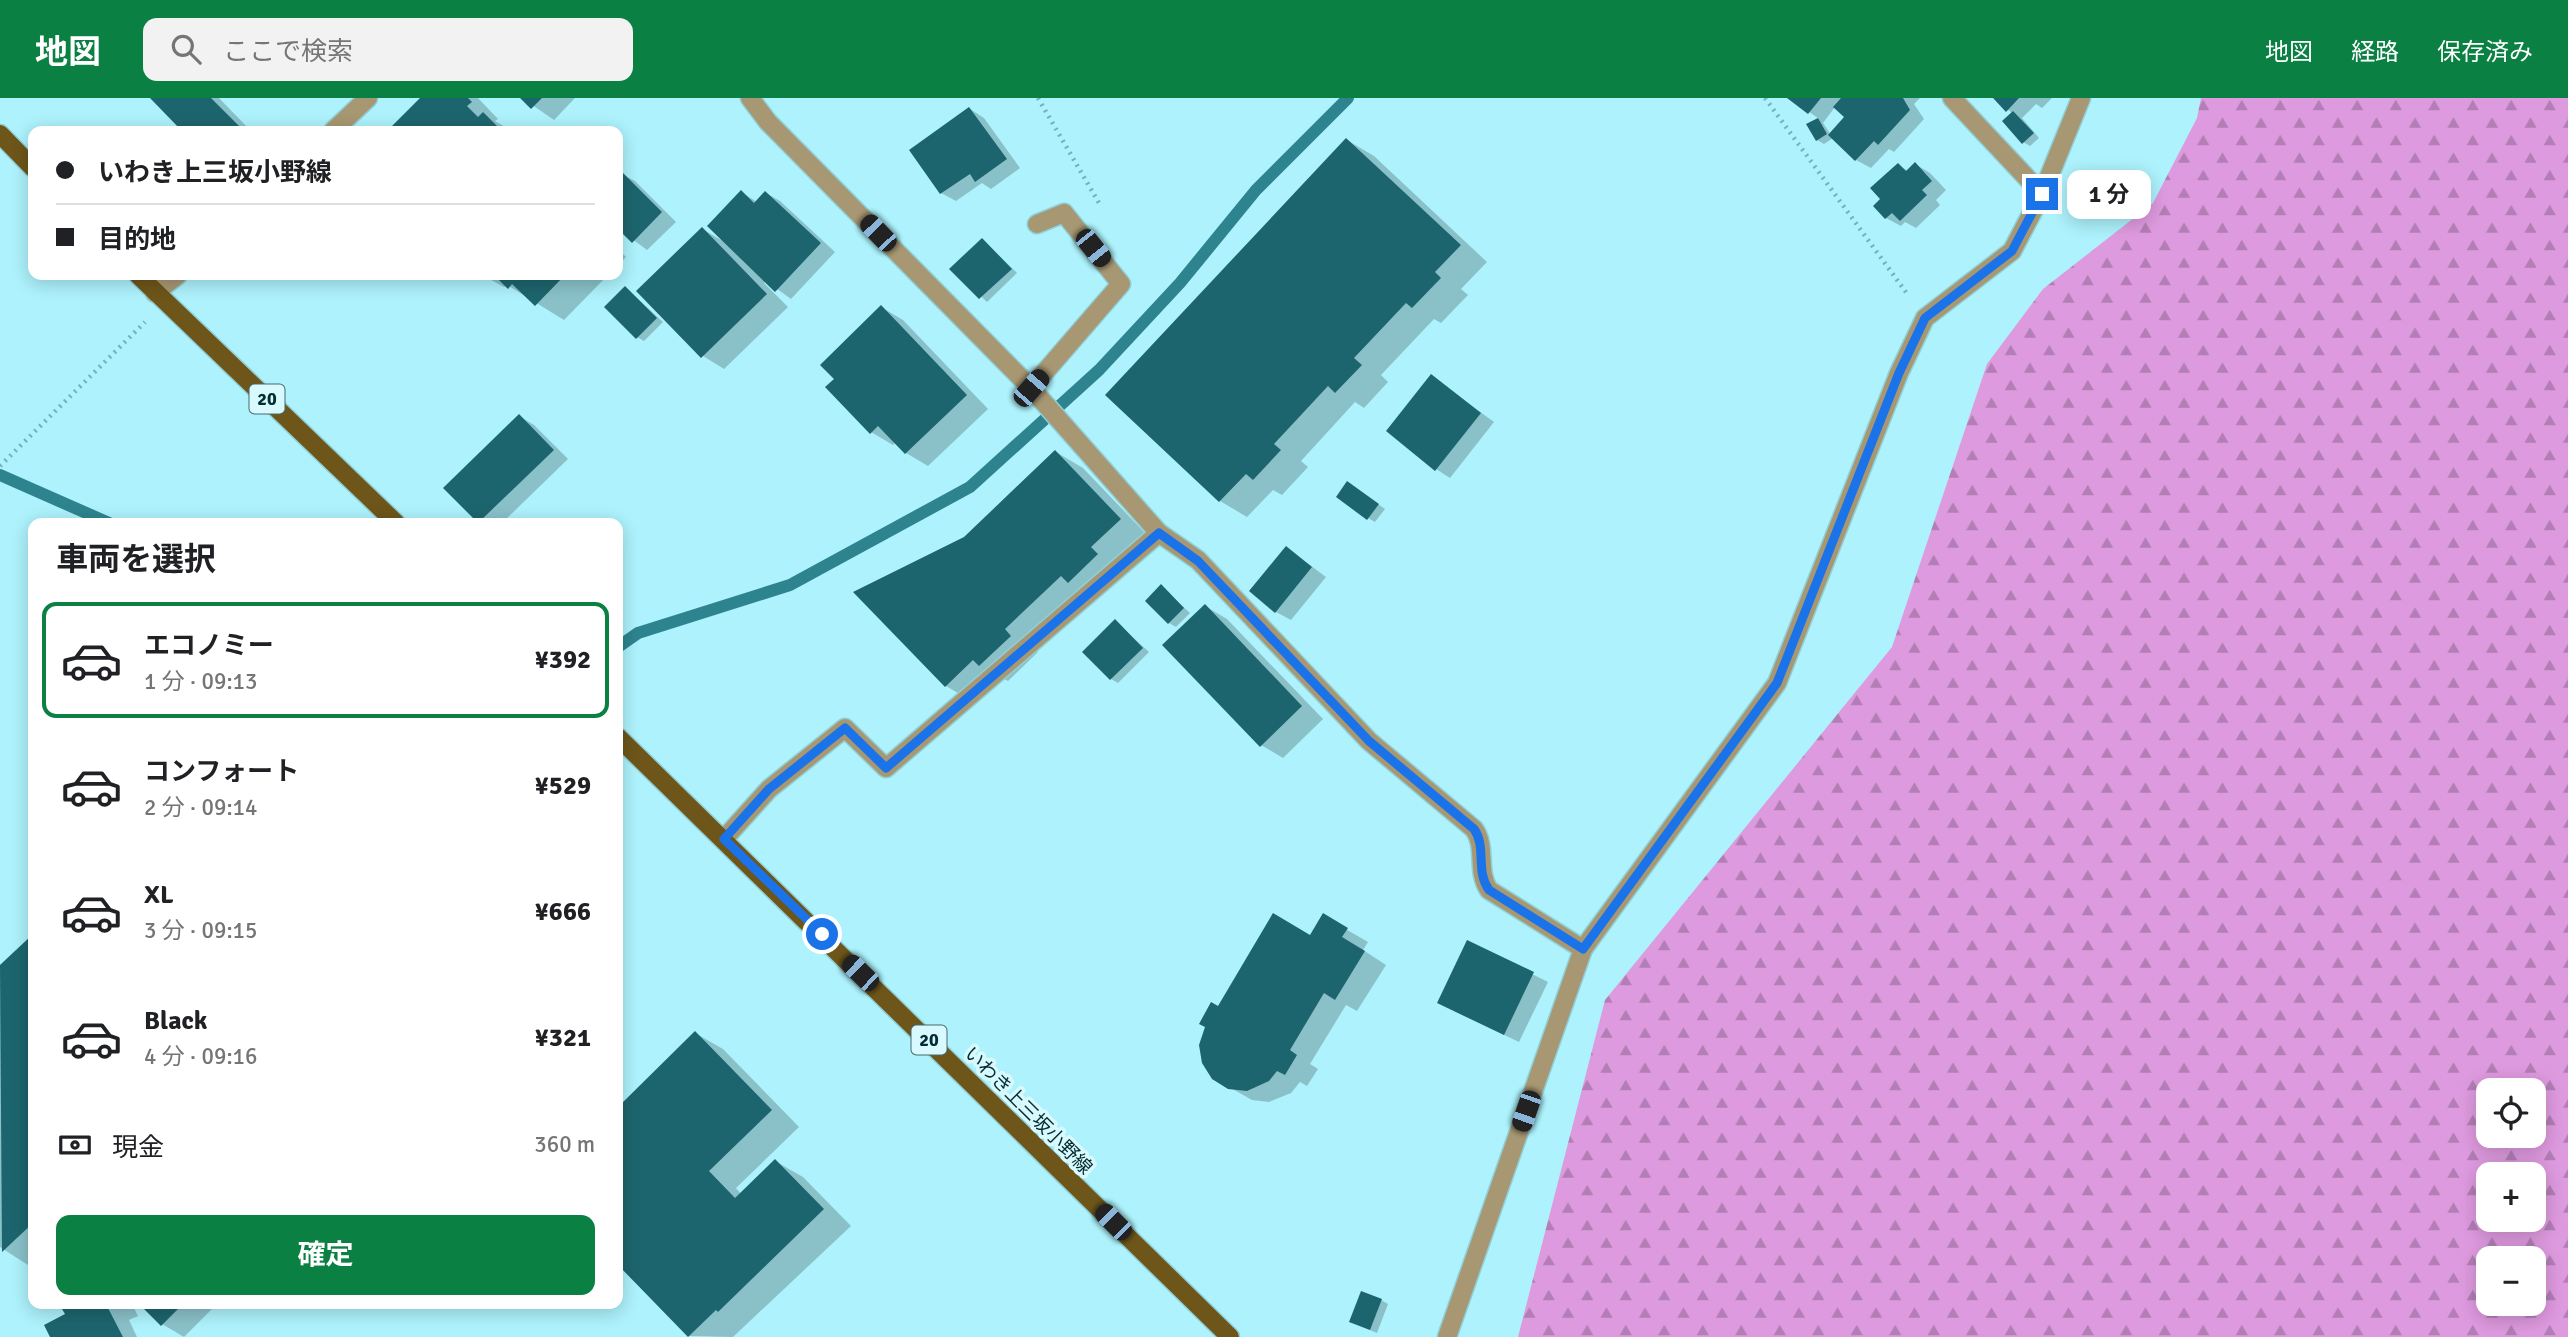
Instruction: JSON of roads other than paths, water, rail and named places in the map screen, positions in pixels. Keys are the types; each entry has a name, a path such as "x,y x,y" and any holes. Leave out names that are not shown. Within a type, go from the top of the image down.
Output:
{"main road":[{"path":"0,134 28,163"},
{"name":"20","path":"143,280 391,518"},
{"name":"いわき上三坂小野線","path":"623,742 1230,1337"}],"street":[{"path":"338,126 368,98"},
{"path":"750,98 768,122 1031,388 1159,533 1198,561 1369,741 1474,829 1479,837 1481,879 1489,890 1583,949"},
{"path":"1952,98 2042,194"},
{"path":"1447,1337 1583,949 1777,683 1899,373 1925,318 2012,251 2042,194 2081,98"},
{"path":"1031,388 1121,284 1064,213 1037,224"},
{"path":"160,297 174,280"},
{"path":"724,839 769,789 845,728 886,768 1159,533"}],"waterway":[{"path":"623,644 638,633 790,585 970,487 1099,370 1180,283 1256,190 1348,98"},
{"path":"0,475 98,518"}]}
